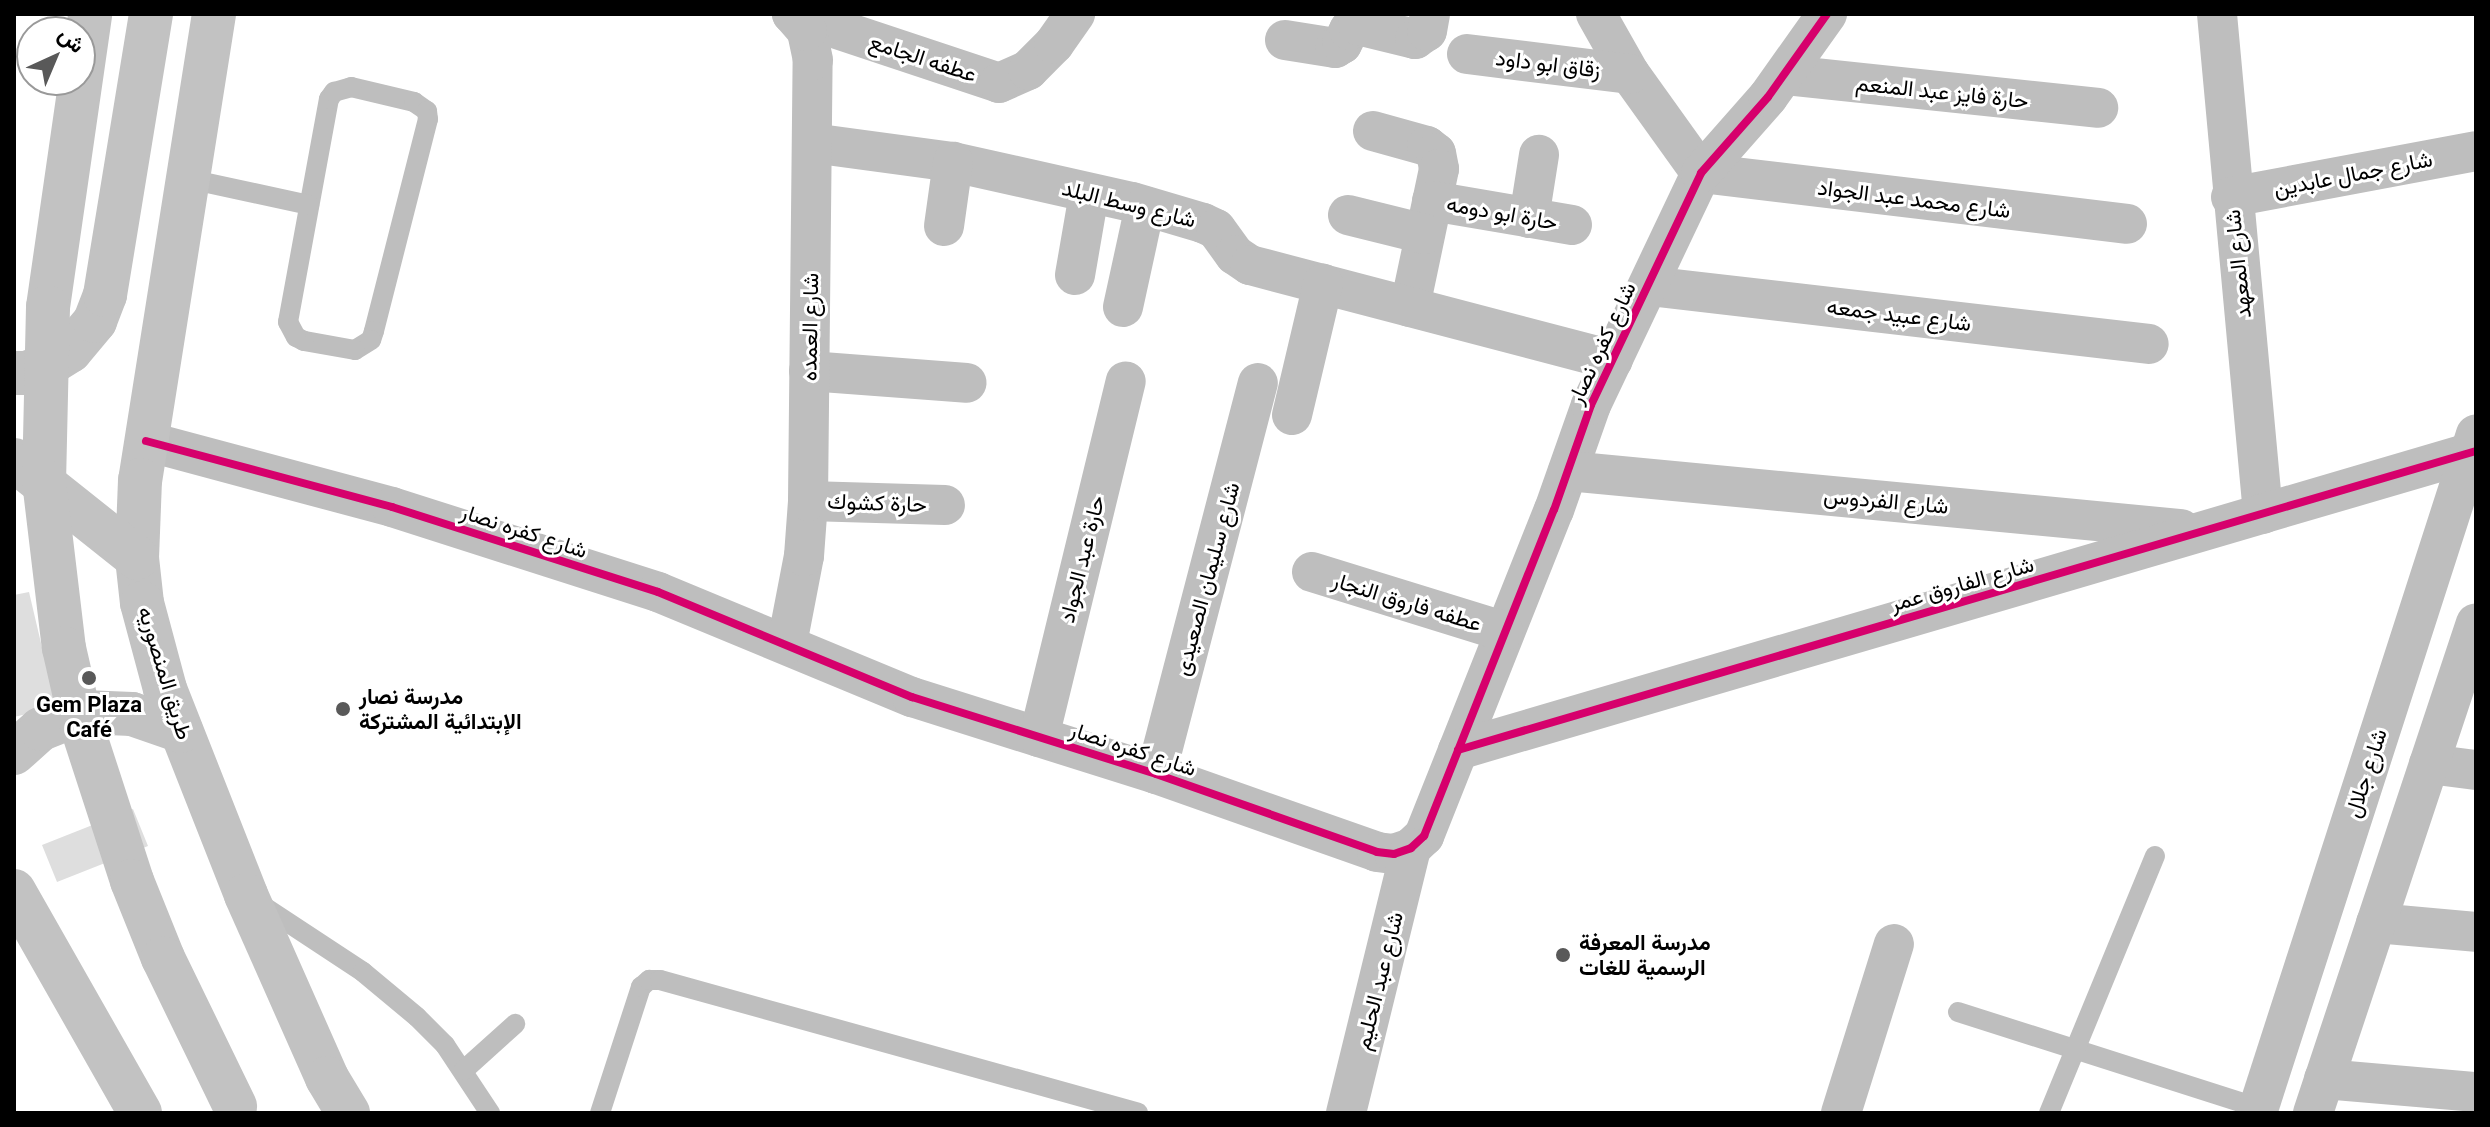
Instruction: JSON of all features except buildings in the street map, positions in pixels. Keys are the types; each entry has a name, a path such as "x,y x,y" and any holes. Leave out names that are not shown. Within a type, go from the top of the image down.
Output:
{"main road":[{"path":"90,14 48,307 43,394 44,481 52,568 82,727 114,830 163,958 239,1113"},
{"path":"14,373 27,373 70,351 95,321 105,295 151,14"},
{"name":"طريق المنصوريه","path":"214,14 138,493 137,558 152,647 181,731 246,895 327,1078 348,1113"},
{"path":"14,460 137,558"},
{"path":"14,753 41,729 84,712 132,714 181,731"},
{"path":"14,891 140,1113"}],"street":[{"name":"عطفه الجامع","path":"792,14 999,83 1028,70 1054,44 1075,14"},
{"name":"شارع العمده","path":"787,644 804,556 808,501 813,60 807,31 792,14"},
{"path":"1285,40 1335,48 1342,44 1349,30 1358,25 1415,39 1427,31 1430,14"},
{"path":"1596,14 1630,74 1701,173"},
{"name":"شارع كفره نصار","path":"146,441 392,507 658,592 912,697 1156,774 1377,852 1394,854 1411,848 1424,836 1591,405 1701,173 1786,75 1827,14"},
{"name":"شارع المعهد","path":"2217,14 2231,197 2263,514"},
{"name":"زقاق ابو داود","path":"1467,54 1630,74"},
{"name":"حارة فايز عبد المنعم","path":"1786,75 2098,108"},
{"name":"حارة ابو دومه","path":"1373,131 1427,146 1436,153 1439,169 1410,307"},
{"name":"شارع وسط البلد","path":"812,143 953,162 1145,206 1216,229 1235,255 1250,265 1613,360"},
{"name":"شارع جمال عابدين","path":"2231,197 2476,151"},
{"path":"1529,218 1539,155"},
{"path":"944,226 953,162"},
{"name":"شارع محمد عبد الجواد","path":"1701,173 2127,224"},
{"path":"1075,275 1089,194"},
{"path":"1123,307 1145,206"},
{"path":"1348,215 1429,218"},
{"name":"حارة ابو دومه","path":"1429,218 1529,218 1572,225"},
{"path":"1292,415 1323,284"},
{"name":"شارع عبيد جمعه","path":"1649,286 2149,344"},
{"path":"809,371 967,383"},
{"name":"حارة عبد الجواد","path":"1039,737 1126,381"},
{"name":"شارع سليمان الصعيدى","path":"1156,774 1258,383"},
{"name":"شارع الفاروق عمر","path":"1458,750 2263,514 2474,446"},
{"name":"شارع جلال","path":"2257,1110 2474,446"},
{"name":"شارع الفردوس","path":"1568,471 2204,531"},
{"name":"حارة كشوك","path":"808,501 945,505"},
{"name":"عطفه فاروق النجار","path":"1312,572 1503,631"},
{"path":"2476,623 2318,1096 2476,1092"},
{"path":"2429,764 2476,770"},
{"name":"شارع عبد الحليم","path":"1346,1113 1411,848"},
{"path":"2376,923 2476,932"},
{"path":"1841,1113 1894,944"}],"lane":[{"path":"351,87 414,102 427,111 427,127 374,331 371,340 355,350 304,341 291,330 288,322 309,205 327,107 334,92 351,87"},
{"path":"189,179 309,205"},
{"path":"2049,1113 2155,856"},
{"path":"246,895 363,972 417,1017 464,1070 490,1113"},
{"path":"600,1113 641,987 649,980 660,980 1138,1113"},
{"path":"1958,1012 2257,1110"},
{"path":"464,1070 515,1024"}],"cycle path":[{"path":"146,441 392,507 658,592 912,697 1156,774 1377,852 1394,854 1411,848 1424,836 1554,510 1591,405 1701,173 1768,97 1827,14"},
{"path":"1458,750 2476,451"}],"place":[{"name":"Gem Plaza Café","path":"89,678"},
{"name":"مدرسة نصار الإبتدائية المشتركة","path":"343,709"},
{"name":"مدرسة المعرفة الرسمية للغات","path":"1563,955"}]}
